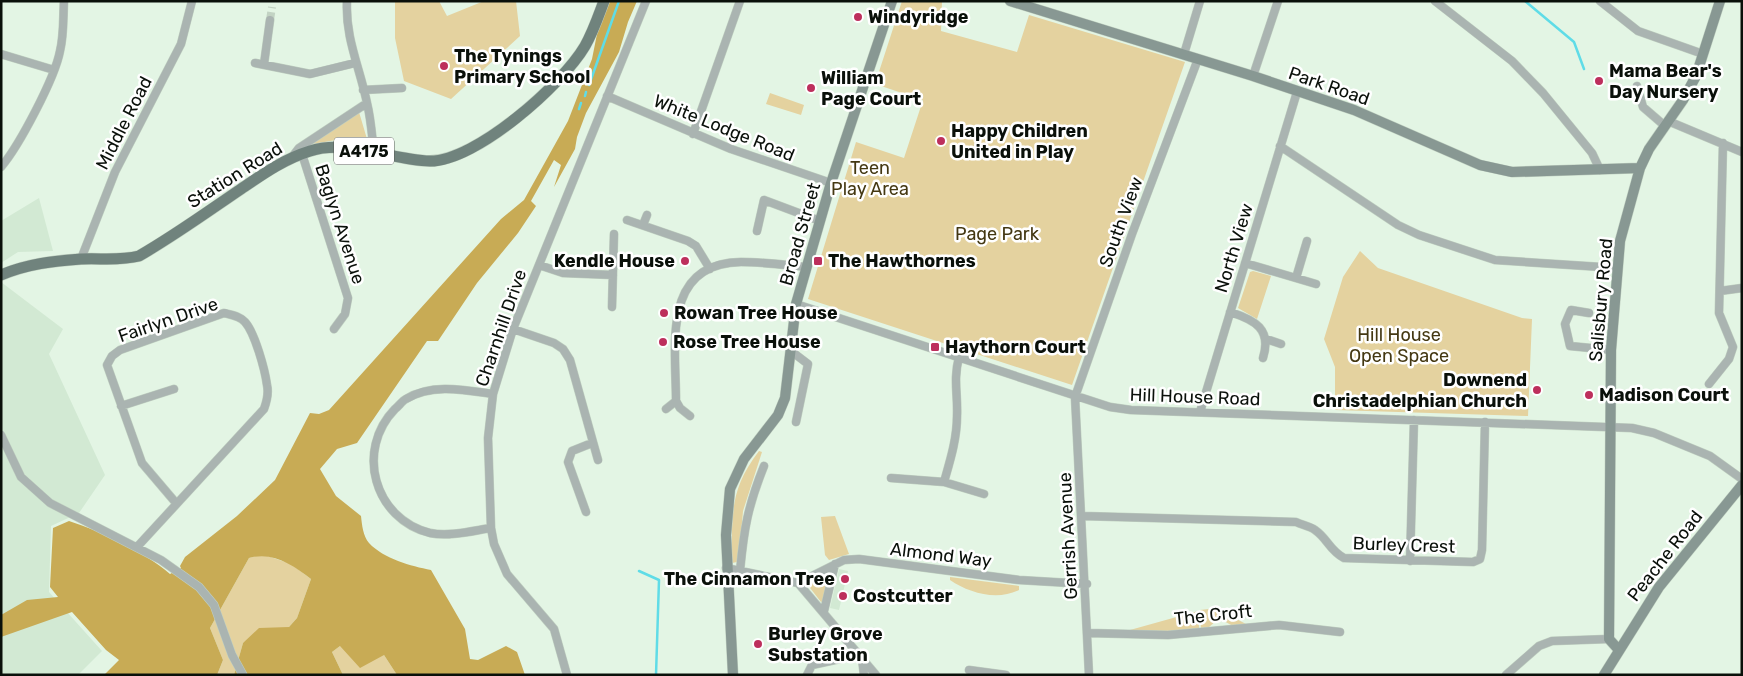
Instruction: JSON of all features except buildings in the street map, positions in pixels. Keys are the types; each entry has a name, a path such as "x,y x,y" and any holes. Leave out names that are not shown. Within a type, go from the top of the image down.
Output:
{"main road":[{"name":"Station Road","path":"1,275 31,265 81,259 126,259 139,256 290,159 302,154 330,148 374,153 402,160 433,161 456,155 504,127 548,91 584,47 604,1"}],"street":[{"path":"1,167 13,153 54,70 60,52 64,1"},
{"name":"Middle Road","path":"81,259 115,172 181,44 192,1"},
{"path":"346,1 346,22 355,63 367,103 374,153"},
{"name":"Charnhill Drive","path":"567,675 554,629 507,574 494,544 491,528 488,438 493,394 513,329 646,1"},
{"path":"693,134 740,1"},
{"name":"Broad Street","path":"733,675 733,647 726,568 727,507 730,489 744,459 778,415 786,398 796,304 831,183 892,1"},
{"name":"Park Road","path":"1010,1 1254,76 1354,110 1480,165 1496,170 1512,172 1640,168"},
{"path":"1184,54 1200,1"},
{"path":"1254,76 1278,1"},
{"path":"1435,1 1512,61 1543,93 1580,138 1592,153 1600,170"},
{"path":"1600,1 1638,31 1703,54"},
{"name":"Salisbury Road","path":"1609,638 1611,350 1620,241 1640,168 1649,149 1692,85 1720,1"},
{"path":"264,64 270,20"},
{"path":"1,54 54,70"},
{"name":"South View","path":"1075,397 1132,234 1198,59"},
{"path":"255,63 310,74 355,63"},
{"path":"1637,86 1643,107 1667,124 1723,143 1742,152"},
{"path":"363,90 402,88"},
{"name":"North View","path":"1200,412 1297,92"},
{"name":"White Lodge Road","path":"607,96 693,134 774,165 831,183"},
{"path":"290,159 299,148 367,103"},
{"path":"1709,384 1729,359 1733,346 1720,318 1723,143"},
{"path":"1280,146 1398,225 1419,236 1495,260 1617,268"},
{"name":"Baglyn Avenue","path":"302,154 348,298 344,314 334,329"},
{"path":"757,231 764,200 820,221"},
{"path":"643,225 647,215"},
{"path":"627,220 696,246 710,269"},
{"path":"612,307 614,234"},
{"path":"1296,278 1307,241"},
{"path":"690,416 680,408 676,401 676,312 687,287 698,276 710,269 740,262 807,267"},
{"path":"1245,263 1316,284"},
{"path":"539,265 563,273 613,275"},
{"path":"1720,292 1742,288"},
{"name":"Hill House Road","path":"796,304 1110,407 1632,428 1672,440 1710,456 1742,479"},
{"path":"1589,313 1570,310 1565,324 1570,346 1611,350"},
{"path":"1230,312 1253,321 1266,339 1267,346 1263,358"},
{"name":"Fairlyn Drive","path":"137,547 264,409 268,396 268,386 250,329 240,318 224,314 120,350 112,356 107,365 142,463 176,503"},
{"path":"513,329 554,343 563,349 570,360 598,460"},
{"path":"1266,339 1281,344"},
{"path":"791,351 808,364 796,422"},
{"path":"944,482 955,442 957,415 954,375 959,357"},
{"path":"121,406 174,389"},
{"path":"491,528 447,534 431,533 414,527 390,508 382,498 374,477 373,459 381,429 389,416 406,399 426,391 447,389 493,394"},
{"name":"Gerrish Avenue","path":"1075,397 1086,584 1089,675"},
{"path":"666,409 676,401"},
{"path":"1410,560 1414,420"},
{"name":"Burley Crest","path":"1082,516 1296,522 1314,529 1327,541 1333,552 1344,558 1473,562 1480,559 1482,550 1486,422"},
{"path":"1,435 21,476 50,503 137,547 188,577 199,587 219,616 225,639 242,675"},
{"path":"586,512 568,462 572,451 592,443"},
{"path":"740,571 745,523 751,500 764,466"},
{"path":"891,478 944,482 984,494"},
{"name":"Peache Road","path":"1604,675 1618,649 1658,588 1742,485"},
{"name":"Almond Way","path":"798,583 844,560 859,559 1020,580 1086,584"},
{"path":"824,612 835,564"},
{"path":"726,568 798,583 876,675"},
{"name":"The Croft","path":"1088,633 1168,635 1279,625 1340,632"},
{"path":"1506,675 1538,646 1552,640 1609,638 1618,649"},
{"path":"806,675 812,665 844,658 856,652"},
{"path":"862,659 864,675"},
{"path":"968,670 1006,675"}],"shaded area":[{"path":"610,1 637,1 619,52 586,113 577,137 575,149 554,187 561,165 554,160 531,201 536,206 518,233 477,283 438,341 427,341 357,443 337,449 320,469 336,496 361,516 364,534 375,549 390,558 431,570 465,629 470,659 478,660 506,646 517,652 525,675 397,675 384,655 360,668 340,646 332,652 343,675 234,675 243,643 259,628 289,627 297,618 311,579 290,564 266,556 249,558 210,628 223,660 217,675 104,675 119,660 106,650 72,612 1,637 1,615 27,600 58,597 50,587 53,528 69,521 95,531 135,550 170,574 181,568 180,566 185,557 237,516 275,480 310,413 319,414 329,410 501,219 524,200 568,121 592,59 597,34"},
{"path":"39,198 53,251 18,252 1,263 1,221"},
{"path":"1,282 63,329 49,354 105,475 79,513 51,526 49,592 102,651 78,675 1,675"},
{"path":"839,569 848,571 839,610 830,608"}],"green space":[{"name":"The Tynings Primary School","path":"395,1 439,1 447,16 484,1 516,1 520,36 451,99 404,81 395,38"},
{"name":"Page Park","path":"902,1 942,1 941,31 1017,52 1029,15 1185,62 1072,385 808,299 856,142 904,158 923,100 875,84"},
{"path":"770,93 804,105 801,115 766,104"},
{"path":"359,112 367,139 365,143 341,139 314,144 313,142"},
{"name":"Hill House Open Space","path":"1360,251 1378,268 1522,318 1532,319 1528,416 1335,410 1335,367 1324,339 1343,277"},
{"path":"1253,271 1271,276 1257,319 1238,308 1250,272"},
{"path":"759,451 762,452 743,511 739,559 737,562 732,563 732,531 737,491 749,465"},
{"path":"835,516 849,554 829,560 825,555 821,517"},
{"path":"262,554 291,564 311,579 297,618 289,627 243,643 234,675 217,675 223,660 210,628 249,558"},
{"path":"828,573 830,575 824,601 821,602 807,584"},
{"path":"950,577 1019,586 1019,590 1002,595 983,594 958,585 950,580"},
{"path":"1209,609 1227,614 1246,624 1233,626 1222,620 1201,629 1200,610"},
{"path":"1198,611 1199,628 1176,632 1130,630"},
{"path":"340,646 384,655 397,675 343,675 332,652"}],"waterway":[{"path":"589,85 619,1"},
{"path":"1525,1 1574,42 1584,69"},
{"path":"585,96 586,92"},
{"path":"579,109 581,103"},
{"path":"639,571 659,580 656,675"}],"tunnel":[{"path":"270,20 272,7"}],"place":[{"name":"Windyridge","path":"858,17"},
{"name":"The Tynings Primary School","path":"444,66"},
{"name":"Mama Bear's Day Nursery","path":"1599,81"},
{"name":"William Page Court","path":"811,88"},
{"name":"Happy Children United in Play","path":"941,141"},
{"name":"Kendle House","path":"685,261"},
{"name":"The Hawthornes","path":"818,261"},
{"name":"Rowan Tree House","path":"664,313"},
{"name":"Rose Tree House","path":"663,342"},
{"name":"Haythorn Court","path":"935,347"},
{"name":"Downend Christadelphian Church","path":"1537,390"},
{"name":"Madison Court","path":"1589,395"},
{"name":"The Cinnamon Tree","path":"845,579"},
{"name":"Costcutter","path":"843,596"},
{"name":"Burley Grove Substation","path":"758,644"}],"park label":[{"name":"Teen Play Area","path":"870,178"}]}
